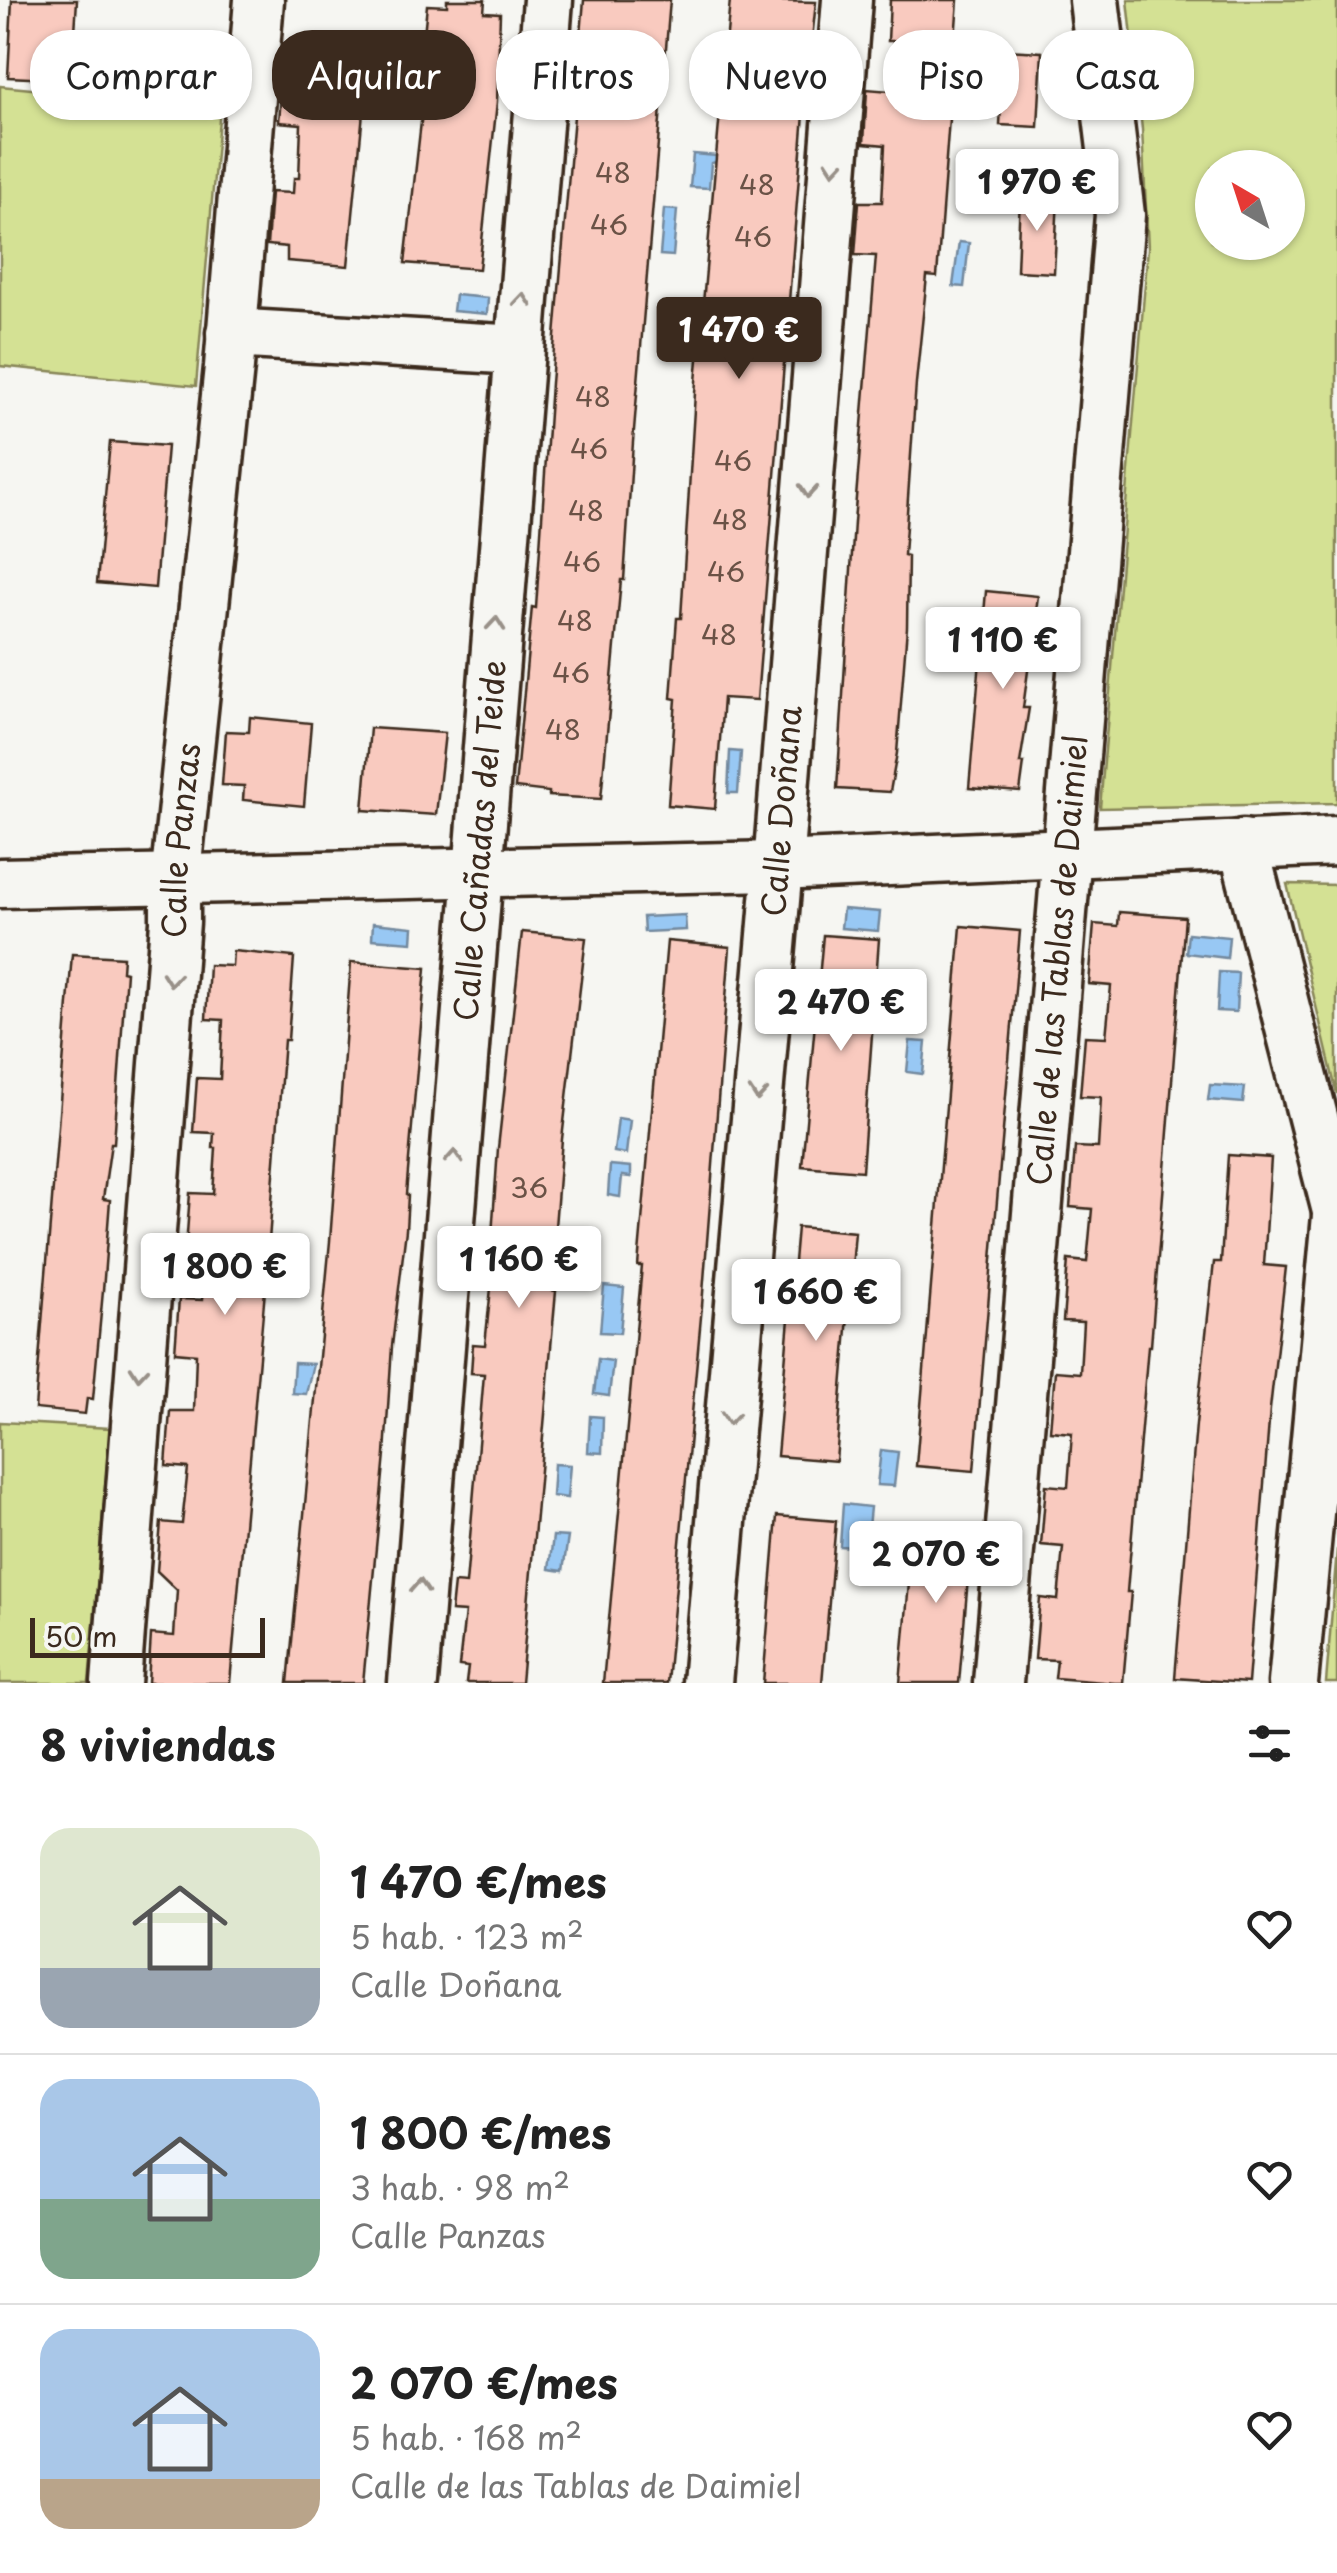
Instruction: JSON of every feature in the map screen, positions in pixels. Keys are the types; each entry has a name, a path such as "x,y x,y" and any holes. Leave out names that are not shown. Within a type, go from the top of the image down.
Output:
{"street":[{"name":"Calle Panzas","path":"116,1683 176,882 232,333 259,0"},
{"name":"Calle Cañadas del Teide","path":"412,1683 548,0"},
{"name":"Calle Doñana","path":"707,1683 848,0"},
{"name":"Calle de las Tablas de Daimiel","path":"998,1683 1120,215 1094,0"},
{"path":"232,333 519,350"},
{"path":"0,883 778,866 1337,841"},
{"path":"1243,844 1337,1214 1294,1683"}],"green space":[{"path":"1128,0 1337,0 1337,803 1100,808 1148,248 1141,120 1194,120 1194,30 1131,30"},
{"path":"0,86 30,89 30,120 219,120 196,386 0,366"},
{"path":"1287,884 1337,885 1337,1094"},
{"path":"0,1422 110,1428 89,1683 0,1683"},
{"path":"1337,1549 1337,1683 1326,1683"}],"water":[{"path":"693,154 717,156 717,162 711,163 709,188 690,187"},
{"path":"664,209 677,210 673,256 660,255"},
{"path":"959,242 969,243 964,287 953,286"},
{"path":"455,295 488,298 487,314 453,311"},
{"path":"730,751 741,752 738,793 728,793"},
{"path":"843,909 880,912 878,931 841,928"},
{"path":"685,915 686,930 644,932 643,917"},
{"path":"373,923 413,927 412,942 372,939"},
{"path":"1188,933 1229,937 1227,958 1186,953"},
{"path":"1219,972 1238,973 1236,1012 1217,1011"},
{"path":"910,1041 926,1042 923,1074 907,1072"},
{"path":"1210,1085 1245,1087 1243,1103 1208,1100"},
{"path":"618,1118 630,1120 626,1154 614,1152"},
{"path":"610,1165 631,1167 631,1177 622,1176 620,1197 608,1195"},
{"path":"604,1286 624,1288 620,1333 600,1332"},
{"path":"598,1359 613,1361 609,1396 594,1394"},
{"path":"294,1363 313,1364 306,1394 292,1393"},
{"path":"590,1416 603,1417 602,1453 588,1452"},
{"path":"881,1450 898,1452 894,1486 877,1485"},
{"path":"554,1464 570,1465 567,1498 552,1496"},
{"path":"843,1504 870,1507 866,1548 840,1546"},
{"path":"553,1536 568,1537 563,1571 549,1569"}],"building":[{"path":"12,0 77,0 75,30 30,30 30,78 8,77"},
{"path":"447,0 485,0 484,12 500,13 499,30 496,30 496,111 479,269 405,263 421,120 476,120 476,30 424,30 427,5 447,6"},
{"path":"584,0 670,0 667,30 581,30"},
{"path":"730,0 816,2 813,30 727,30"},
{"path":"890,0 958,0 956,30 889,30"},
{"path":"1019,51 1039,52 1038,127 1000,125 1000,120 1019,120"},
{"path":"867,89 883,90 883,120 949,120 937,277 927,276 916,383 904,555 908,556 907,627 890,792 837,789 876,256 855,255 859,202 882,202 885,145 864,143"},
{"path":"362,120 348,266 287,261 287,247 267,245 271,192 293,193 294,178 299,178 301,124 279,122"},
{"path":"574,120 660,120 624,580 601,799 549,796 549,792 515,788 532,607 536,608"},
{"path":"719,120 804,120 757,700 723,698 715,809 668,805 676,699 671,698 677,618 681,618 695,393"},
{"path":"1020,196 1058,198 1054,273 1017,271"},
{"path":"110,442 167,446 155,588 97,583"},
{"path":"986,591 1038,596 1023,708 1029,708 1020,763 1024,763 1020,792 969,788"},
{"path":"250,717 311,723 304,806 243,800 244,786 222,785 226,731 249,732"},
{"path":"370,728 445,733 436,815 363,810"},
{"path":"1119,912 1185,917 1127,1592 1131,1592 1123,1683 1115,1683 1055,1678 1057,1660 1035,1659 1040,1598 1058,1600 1063,1547 1041,1545 1046,1485 1068,1487 1072,1433 1050,1431 1055,1371 1080,1373 1083,1322 1063,1321 1068,1260 1087,1262 1092,1209 1070,1207 1075,1147 1098,1148 1101,1097 1080,1096 1085,1036 1106,1037 1111,986 1089,984 1094,924 1118,926"},
{"path":"961,926 1020,931 974,1471 916,1466"},
{"path":"522,932 586,938 562,1139 550,1290 556,1291 521,1683 466,1683 468,1667 459,1666 465,1612 451,1611 454,1583 466,1584 484,1374 471,1373 473,1344 485,1345 495,1250 491,1250 498,1148"},
{"path":"823,935 879,939 862,1171 802,1166"},
{"path":"667,941 730,947 702,1306 667,1683 603,1683 642,1266 638,1266"},
{"path":"233,951 294,957 230,1683 148,1683 151,1634 174,1636 177,1590 157,1571 161,1522 182,1524 188,1468 166,1466 170,1411 194,1411 196,1354 175,1352 179,1299 202,1300 206,1248 186,1247 190,1193 213,1194 214,1133 193,1132 197,1078 220,1079 223,1020 206,1019 209,965 232,966"},
{"path":"72,954 123,957 122,971 126,972 114,1143 103,1199 110,1200 93,1399 87,1398 85,1414 35,1409"},
{"path":"351,962 426,968 406,1230 363,1683 288,1683 330,1241"},
{"path":"1228,1155 1271,1158 1264,1265 1286,1267 1270,1409 1248,1683 1175,1678 1196,1424 1214,1262 1221,1262"},
{"path":"797,1227 855,1232 836,1461 777,1456"},
{"path":"777,1516 836,1521 822,1683 763,1683"},
{"path":"914,1527 972,1532 959,1683 900,1683"}]}
